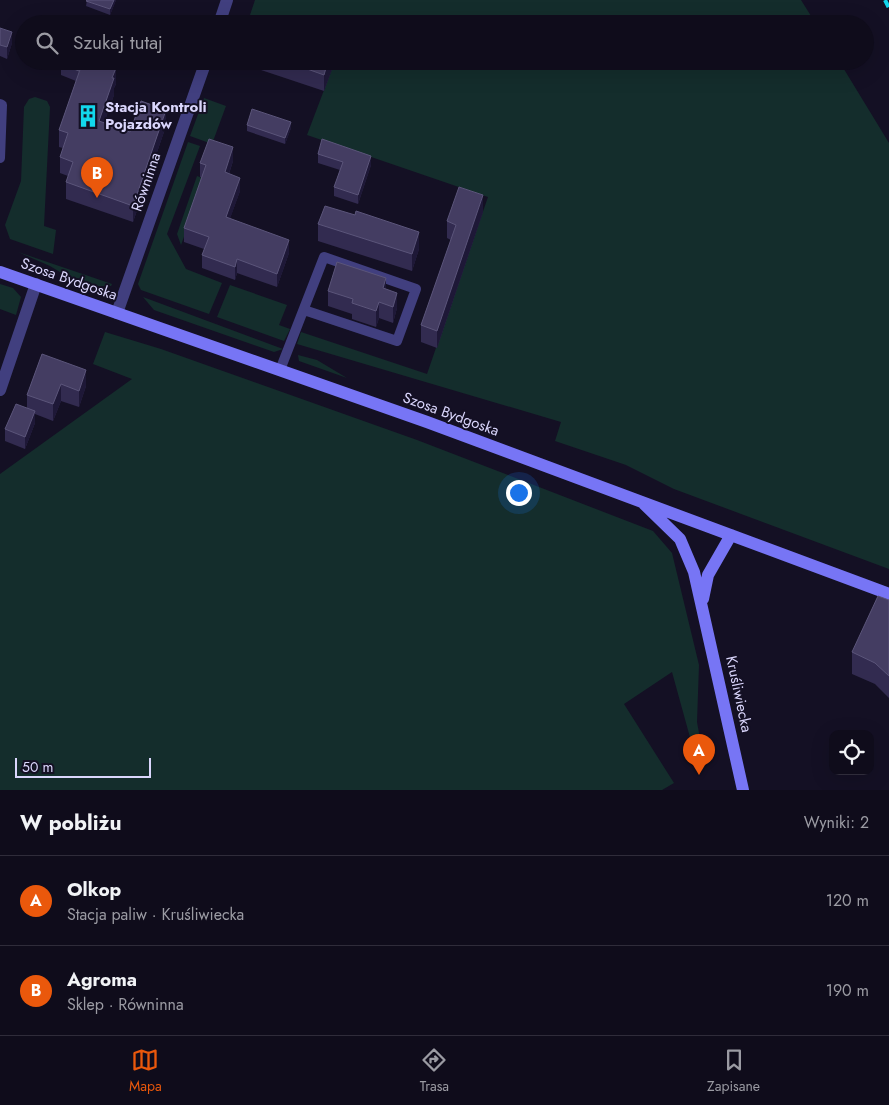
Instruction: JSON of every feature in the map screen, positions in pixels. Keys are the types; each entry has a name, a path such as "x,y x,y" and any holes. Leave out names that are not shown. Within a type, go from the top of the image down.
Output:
{"main road":[{"name":"Szosa Bydgoska","path":"0,272 280,370 889,594"},
{"name":"Kruśliwiecka","path":"642,502 680,539 694,572 703,604 743,790"},
{"name":"Kruśliwiecka","path":"703,604 708,574 731,535"}],"street":[{"path":"222,15 227,0"},
{"name":"Równinna","path":"118,313 203,70"},
{"path":"0,390 36,284"}],"lane":[{"path":"0,104 2,104 0,158"},
{"path":"280,370 324,257 416,289 397,340 304,310"}],"green space":[{"path":"255,0 801,0 810,15 250,15"},
{"path":"332,70 844,70 889,143 889,569 674,489 626,465 555,441 561,422 297,344 301,332 427,374 488,197 307,135"},
{"path":"35,97 47,101 50,107 44,226 56,230 53,254 10,239 5,225 21,181 24,107 29,99"},
{"path":"204,98 226,106 212,144 190,136"},
{"path":"188,142 200,146 167,234 186,269 222,283 209,314 141,290 138,284"},
{"path":"197,176 205,179 181,245 177,234"},
{"path":"18,252 112,284 111,286 86,286 80,284 50,266"},
{"path":"0,284 13,288 21,297 16,315 0,309"},
{"path":"230,285 287,305 279,325 290,329 284,341 217,317"},
{"path":"143,297 283,349 274,352 154,310"},
{"path":"105,332 161,349 417,440 653,531 672,553 699,665 697,722 705,766 699,770 672,672 624,704 674,783 662,790 0,790 0,474 132,379 93,364"},
{"path":"298,355 317,360 347,378 299,361"}],"building":[{"path":"87,0 114,0 110,9"},
{"path":"0,28 12,32 7,47 0,45"},
{"path":"80,70 115,70 99,121 130,132 141,101 166,110 133,206 66,182 73,162 60,157 68,133 59,130"},
{"path":"310,70 325,70 324,75"},
{"path":"252,109 291,122 285,138 247,125"},
{"path":"209,139 233,147 225,172 240,178 226,217 289,240 277,274 237,259 235,267 202,255 209,237 184,228 206,165 200,163"},
{"path":"322,139 371,156 358,195 334,187 343,162 318,154"},
{"path":"459,187 483,195 437,331 421,325 456,225 447,221"},
{"path":"325,206 355,215 356,211 419,232 412,254 318,224"},
{"path":"337,262 386,278 383,288 397,293 393,307 379,302 376,311 352,303 353,299 328,291"},
{"path":"42,354 86,370 79,391 61,384 53,404 27,395"},
{"path":"16,404 35,411 25,437 5,429"},
{"path":"878,596 889,600 889,676 875,663 852,652"}],"railway":[{"path":"885,0 889,8"}],"place":[{"name":"Stacja Kontroli Pojazdów","path":"88,116"},
{"name":"Agroma","path":"97,198"},
{"name":"Olkop","path":"699,775"}]}
